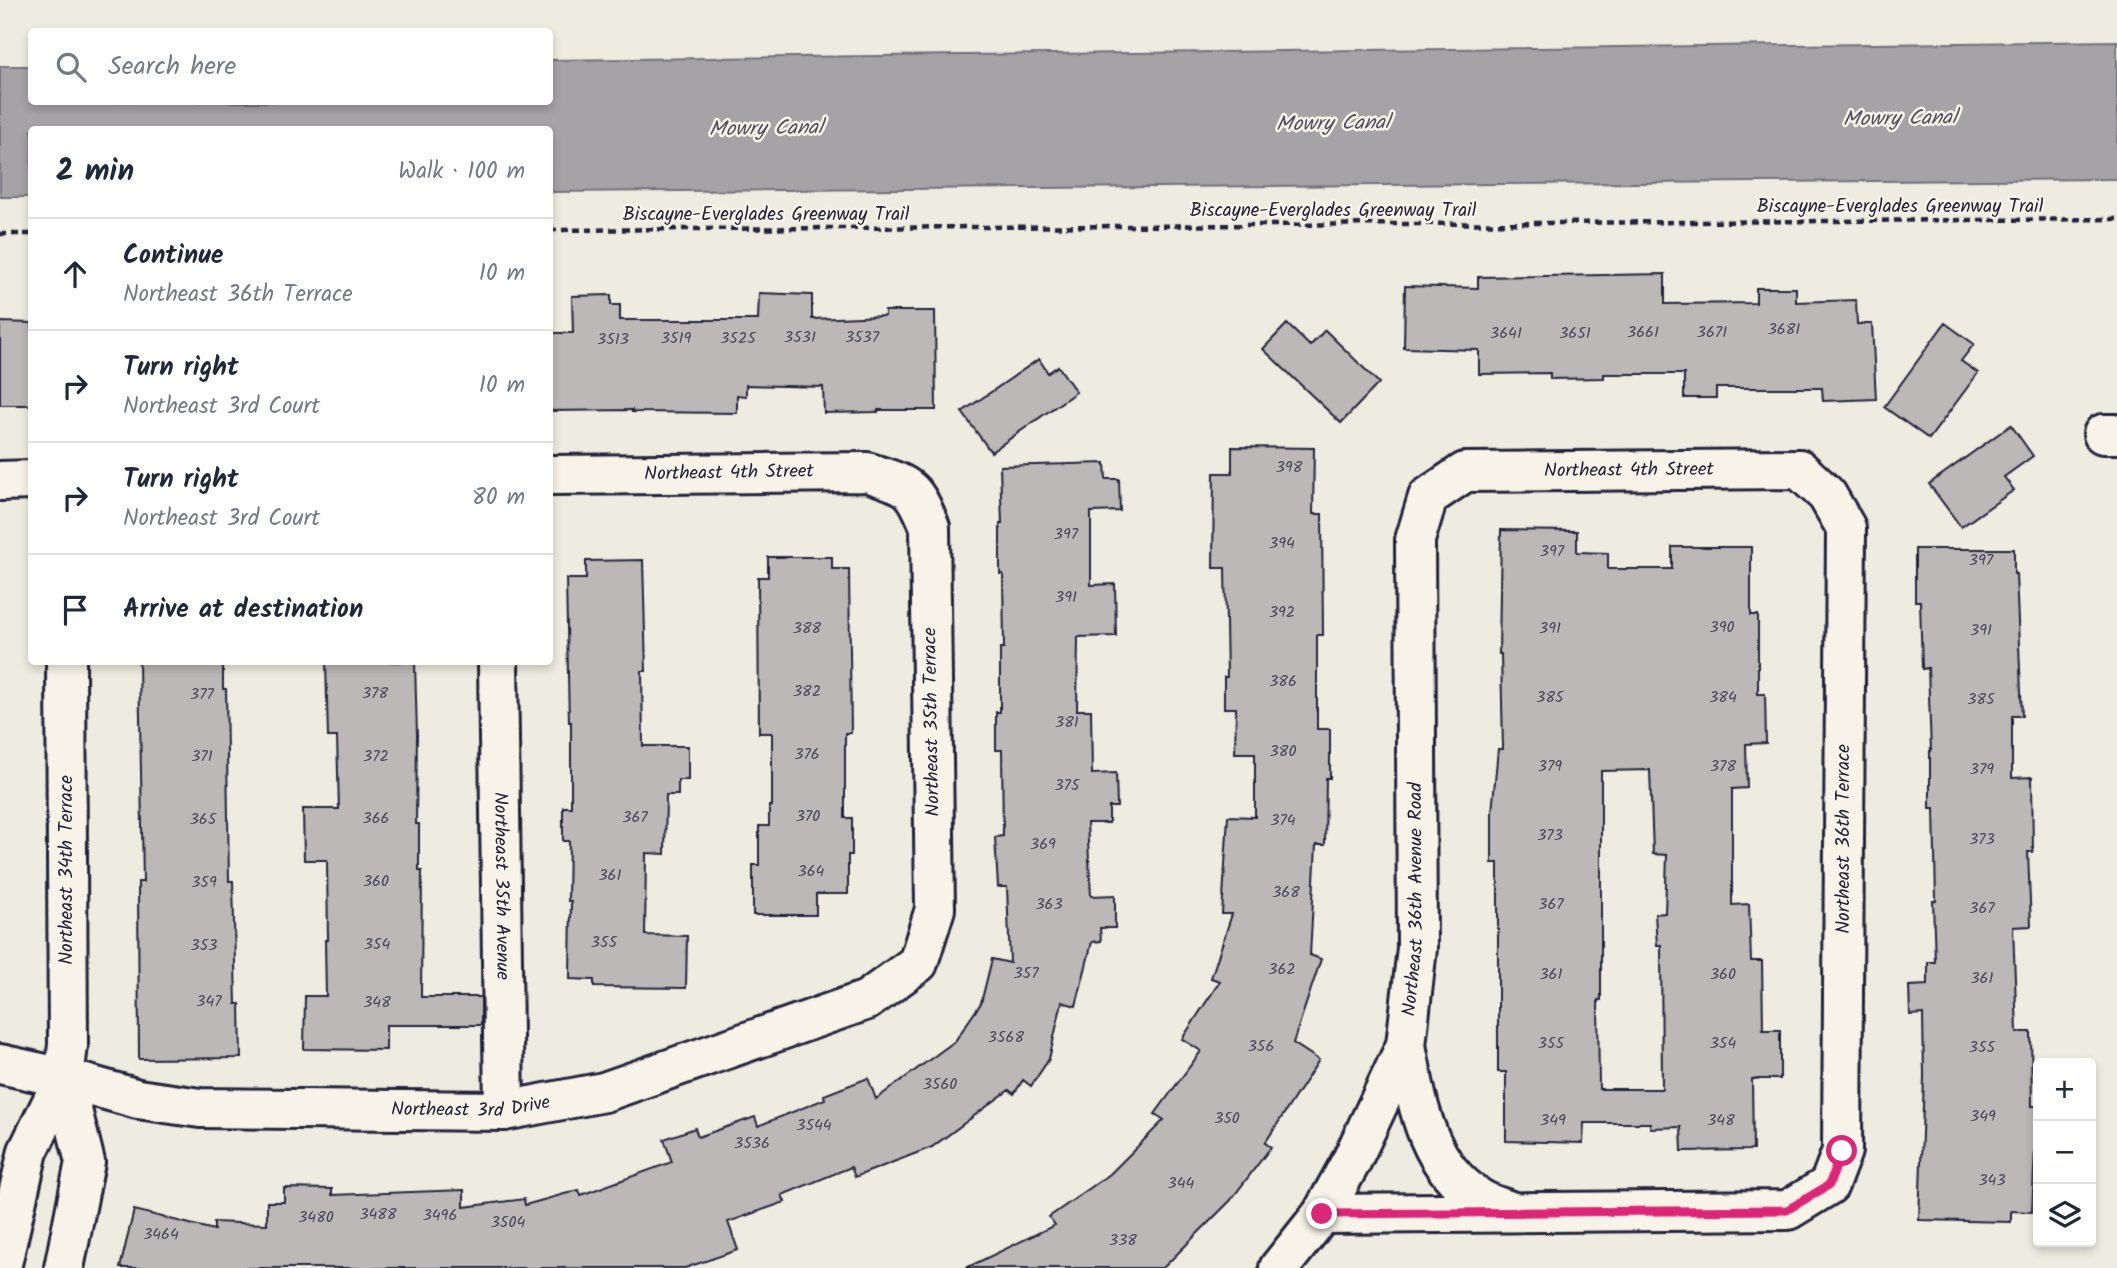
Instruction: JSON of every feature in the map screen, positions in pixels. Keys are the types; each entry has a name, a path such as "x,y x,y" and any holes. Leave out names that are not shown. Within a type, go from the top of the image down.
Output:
{"street":[{"name":"Northeast 4th Street","path":"1428,497 1465,472 1785,469 1799,469 1827,495"},
{"name":"Northeast 4th Street","path":"553,475 867,472 906,485"},
{"path":"0,481 28,480"},
{"name":"Northeast 35th Terrace","path":"906,485 920,502 930,527 935,909 918,963"},
{"name":"Northeast 36th Terrace","path":"1515,1213 1787,1210 1829,1185 1842,1151 1846,528 1827,495"},
{"name":"Northeast 36th Avenue Road","path":"1279,1268 1322,1214 1352,1160 1406,1045 1417,948 1415,540 1428,497"},
{"name":"Northeast 34th Terrace","path":"1,1268 28,1152 64,1078 68,1045 66,665"},
{"name":"Northeast 35th Avenue","path":"498,665 504,1111"},
{"name":"Northeast 3rd Drive","path":"0,1064 64,1078 138,1099 200,1108 504,1111 604,1092 867,1000 918,963"},
{"path":"1406,1045 1415,1089 1431,1143 1443,1165 1480,1199 1515,1213"},
{"name":"Northeast 34th Terrace","path":"64,1078 85,1161 64,1268"},
{"path":"1322,1214 1515,1213"}],"path":[{"name":"Biscayne-Everglades Greenway Trail","path":"553,230 2117,219"},
{"path":"0,234 28,234"}],"water":[{"name":"Mowry Canal","path":"2117,41 2117,179 553,192 553,126 28,126 28,197 0,197 0,66 28,66 28,105 553,105 553,60"}],"building":[{"path":"1665,274 1665,304 1756,303 1756,288 1796,288 1796,302 1856,300 1857,324 1872,324 1876,399 1823,401 1822,388 1716,388 1716,398 1684,398 1684,374 1604,374 1604,378 1550,379 1550,373 1479,374 1479,350 1404,348 1405,286 1478,288 1478,277"},
{"path":"759,293 812,295 812,319 885,316 885,311 935,311 936,410 824,413 823,387 746,385 746,396 737,395 737,413 553,411 553,333 573,333 572,296 611,295 611,305 620,305 620,320 758,320"},
{"path":"0,322 28,323 28,405 0,405"},
{"path":"1945,323 1974,344 1961,361 1978,373 1929,439 1884,407"},
{"path":"1287,324 1310,346 1325,330 1379,383 1341,423 1263,349"},
{"path":"1039,359 1048,373 1058,366 1076,392 991,452 962,412"},
{"path":"2011,425 2033,456 2004,477 2014,490 1961,527 1929,484"},
{"path":"1232,447 1314,448 1313,514 1322,514 1323,635 1317,635 1317,729 1330,729 1330,778 1326,778 1325,845 1316,845 1310,955 1321,959 1293,1043 1319,1060 1265,1143 1271,1147 1230,1201 1163,1268 966,1268 1055,1225 1049,1217 1110,1174 1164,1120 1155,1114 1201,1051 1182,1039 1220,981 1211,978 1232,914 1222,914 1228,816 1255,817 1255,753 1235,753 1236,708 1224,708 1224,677 1227,677 1225,568 1213,568 1214,473 1232,473"},
{"path":"1105,463 1106,479 1119,479 1120,511 1091,512 1091,585 1115,584 1116,636 1078,637 1077,710 1091,710 1092,774 1116,773 1117,807 1109,807 1109,823 1087,823 1091,896 1115,895 1115,928 1100,928 1101,941 1092,942 1076,1006 1062,1002 1049,1059 1031,1086 1023,1080 1014,1094 1009,1090 932,1147 855,1177 851,1167 782,1195 785,1202 728,1222 738,1250 685,1268 120,1268 134,1210 214,1230 214,1222 267,1224 267,1202 284,1202 284,1188 332,1189 332,1195 464,1190 464,1207 524,1199 525,1205 579,1190 581,1195 672,1162 664,1139 695,1128 698,1137 755,1117 758,1126 868,1078 876,1099 955,1041 981,1003 992,959 1010,963 1007,887 998,887 995,837 1003,836 1002,750 996,750 996,712 1000,712 1000,648 1004,648 1003,574 1000,574 1000,466"},
{"path":"1501,530 1577,531 1577,552 1608,553 1608,569 1672,569 1672,547 1751,547 1751,615 1758,615 1758,694 1765,694 1766,743 1746,744 1747,788 1732,789 1732,905 1749,904 1751,961 1762,961 1763,1030 1780,1030 1780,1079 1752,1079 1753,1150 1682,1151 1681,1127 1650,1128 1650,1123 1584,1123 1583,1143 1506,1141 1506,1072 1498,1072 1498,863 1492,863 1492,812 1498,749 1503,749 1499,654","holes":["1650,770 1653,854 1667,855 1665,913 1655,914 1657,945 1661,945 1662,1089 1599,1089 1601,771"]},
{"path":"1915,549 2014,549 2022,716 2012,716 2012,778 2032,777 2033,852 2028,852 2031,926 2013,927 2017,1032 2031,1032 2033,1191 2032,1212 2011,1211 2011,1222 1919,1220 1924,1076 1923,1014 1910,1015 1909,986 1928,985 1928,962 1935,962 1933,901 1936,901 1934,808 1930,808 1928,668 1922,669 1920,601 1915,601"},
{"path":"768,557 832,557 832,569 849,569 851,733 845,733 845,818 852,818 852,855 848,855 848,894 816,894 816,915 753,915 753,865 759,865 759,826 769,826 769,806 772,806 772,733 759,733 758,577 768,577"},
{"path":"643,560 646,671 642,671 643,746 688,746 688,780 678,780 678,795 666,795 665,854 646,853 645,935 687,936 686,988 594,987 594,980 570,979 569,841 563,841 563,807 571,807 566,579 586,579 586,561"},
{"path":"139,665 223,665 223,689 226,689 229,881 233,881 236,1004 240,1004 241,1058 139,1059 138,882 143,882"},
{"path":"326,665 415,665 416,824 419,824 419,871 422,871 421,997 481,997 481,1025 386,1025 386,1050 304,1049 305,996 326,996 325,940 328,940 327,860 304,860 303,809 339,809 337,737 328,737"}],"route":[{"path":"1322,1214 1787,1210 1829,1185 1842,1151"}]}
